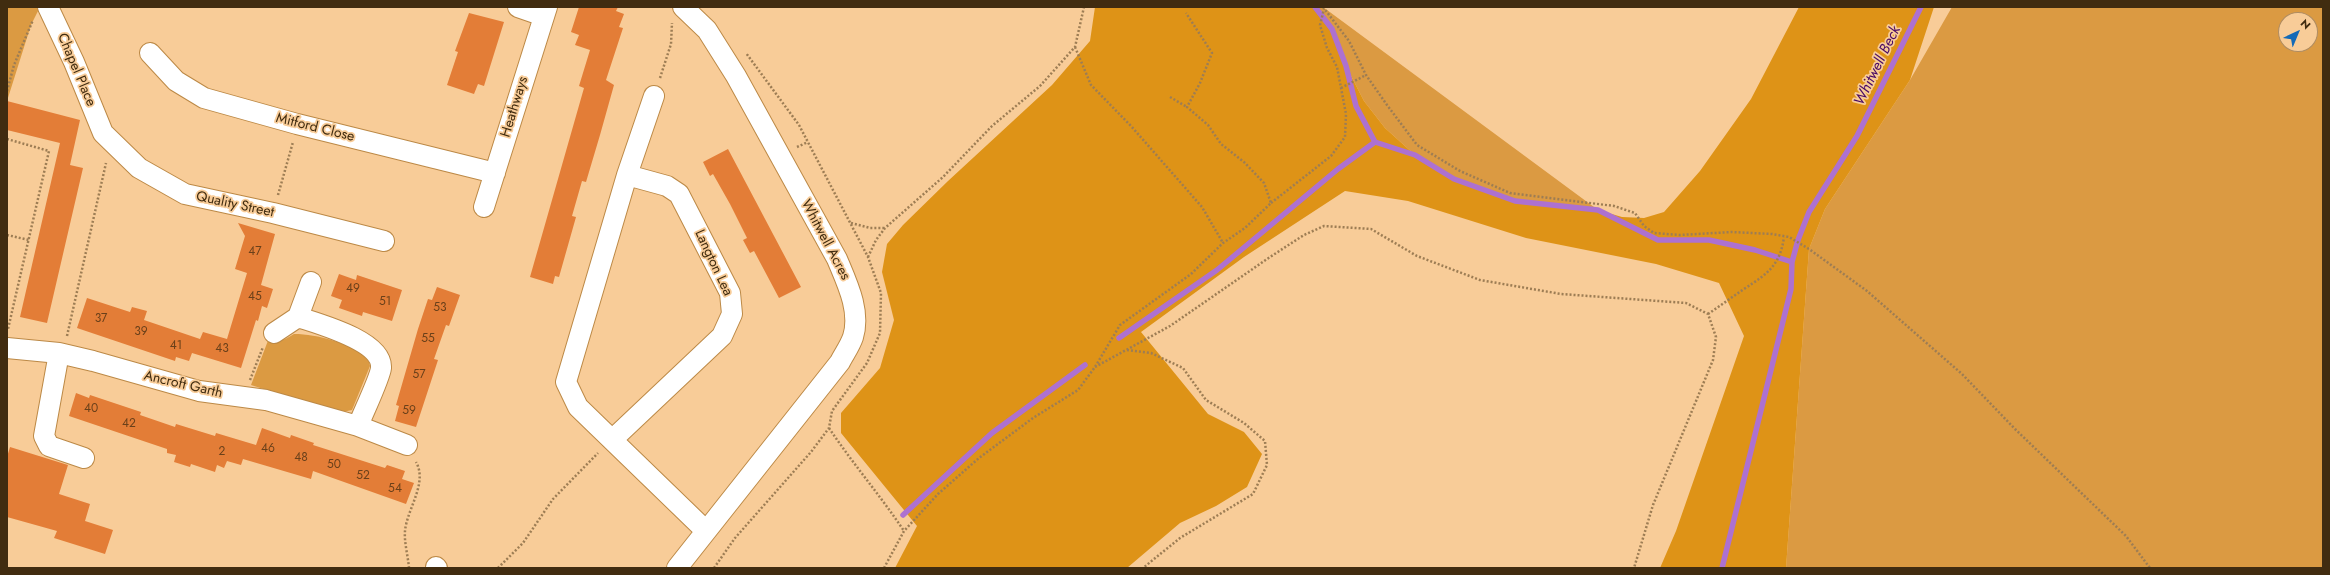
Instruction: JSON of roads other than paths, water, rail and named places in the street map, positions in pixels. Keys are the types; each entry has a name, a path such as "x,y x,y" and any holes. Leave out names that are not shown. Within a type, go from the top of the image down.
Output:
{"street":[{"path":"518,7 545,11"},
{"name":"Chapel Place","path":"42,10 74,62 107,137"},
{"name":"Heathways","path":"484,207 545,11"},
{"name":"Whitwell Acres","path":"677,568 705,530 840,362 853,337 855,317 851,291 837,259 736,76 707,30 678,14"},
{"name":"Mitford Close","path":"150,53 176,81 204,98 298,124 495,172"},
{"path":"654,96 628,175 566,382 578,407 613,439 705,530"},
{"name":"Quality Street","path":"107,137 139,168 185,194 273,213 384,241"},
{"name":"Langton Lea","path":"613,439 722,336 732,314 730,293 679,194 667,186 628,175"},
{"path":"274,333 298,316 311,282"},
{"path":"298,316 365,342 377,353 381,367 358,426"},
{"name":"Ancroft Garth","path":"7,348 61,354 199,391 266,400 358,426 407,445"},
{"path":"61,354 44,436 49,446 84,458"}],"waterway":[{"path":"1315,7 1332,29 1346,66 1356,106 1375,142"},
{"name":"Whitwell Beck","path":"1722,568 1791,289 1792,262 1798,240 1809,212 1857,136 1921,7"},
{"path":"1119,338 1217,270 1338,169 1375,142 1415,155 1454,179 1515,201 1598,210 1658,240 1709,240 1755,250 1792,262"},
{"path":"903,515 992,433 1085,365"}]}
